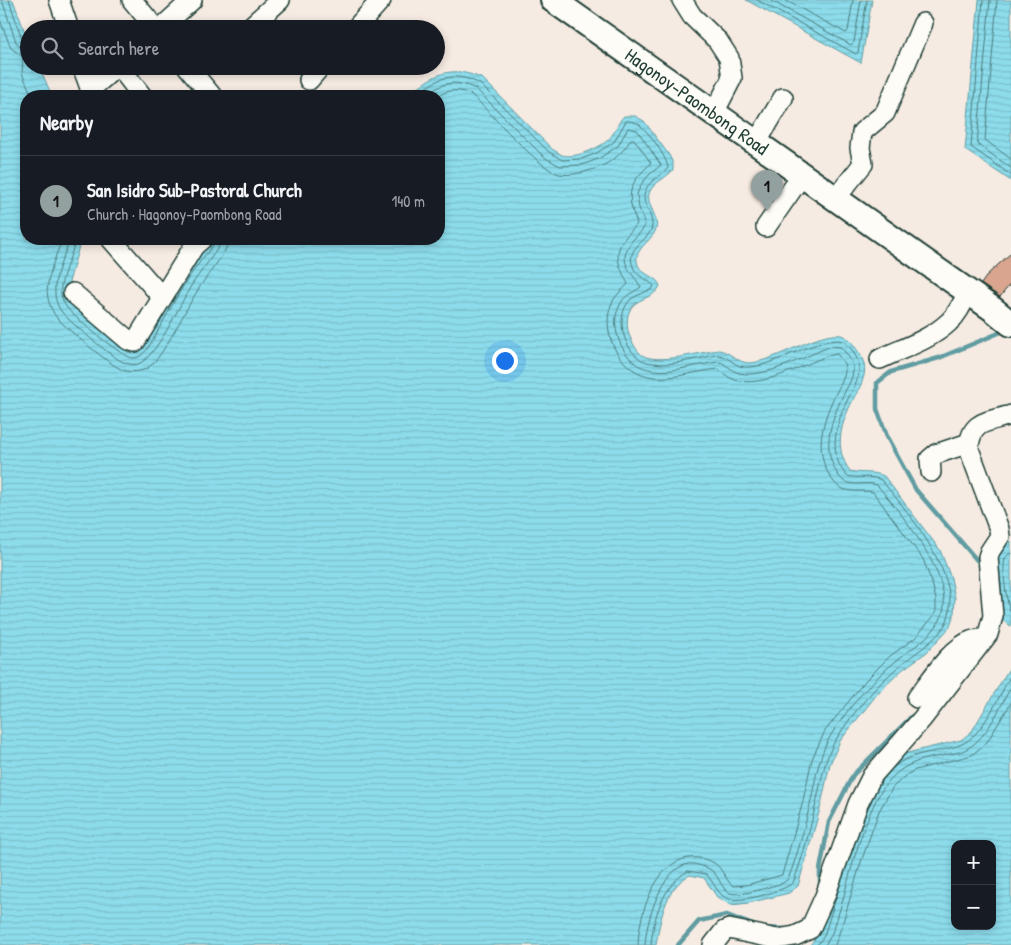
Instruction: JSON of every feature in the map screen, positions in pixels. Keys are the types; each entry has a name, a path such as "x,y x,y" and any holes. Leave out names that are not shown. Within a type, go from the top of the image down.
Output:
{"main road":[{"name":"Hagonoy-Paombong Road","path":"553,0 1006,320"}],"street":[{"path":"59,0 66,20"},
{"path":"132,0 150,20"},
{"path":"169,20 192,0"},
{"path":"258,20 280,0"},
{"path":"363,20 381,0"},
{"path":"682,0 692,16 718,41 729,58 732,78 714,113"},
{"path":"836,199 863,164 860,148 862,132 885,113 923,23"},
{"path":"85,75 91,90"},
{"path":"95,90 109,75"},
{"path":"125,75 137,90"},
{"path":"200,75 208,90"},
{"path":"756,143 783,98"},
{"path":"766,227 802,175"},
{"path":"116,245 162,296"},
{"path":"73,293 128,340 134,342 193,245"},
{"path":"880,359 930,336 950,322 962,305 968,292"},
{"path":"917,698 952,654 963,645 979,640 988,634 994,616 988,557 1000,536 999,529 969,449 969,443 972,430 978,426 1011,415"},
{"path":"931,472 930,459 936,454 969,443"},
{"path":"713,945 724,931 729,929 777,938 795,936 810,928 825,896 858,804 872,776 922,719 979,640"}],"water":[{"path":"0,0 13,0 20,20 20,75 43,75 49,90 20,90 20,245 79,245 66,293 71,305 128,352 133,353 137,352 144,345 184,277 207,245 445,245 445,90 415,90 434,77 451,72 461,72 483,79 552,149 562,155 580,154 600,146 611,137 624,116 635,116 644,121 669,155 673,163 673,170 655,185 650,191 649,196 650,205 657,224 654,234 640,250 637,259 640,269 656,280 660,286 653,294 635,304 629,312 627,319 628,329 638,352 649,358 658,359 719,350 745,363 750,363 772,357 821,337 841,335 845,337 860,355 865,369 862,382 842,427 840,444 845,462 850,471 884,476 940,550 951,578 955,598 954,613 950,627 927,652 902,670 878,693 840,741 830,764 820,809 798,886 789,893 749,903 731,905 717,897 704,878 690,875 674,888 666,903 656,945 0,945"},
{"path":"746,0 872,0 861,63"},
{"path":"979,0 1011,0 1011,181 965,150"},
{"path":"1011,541 1011,626 998,615 997,550 1003,544"},
{"path":"1011,665 1011,945 810,945 819,934 862,804 893,761 907,753 961,740 972,731"}],"building":[{"path":"1011,253 1011,283 1000,297 981,284 988,274"}],"waterway":[{"path":"982,566 916,490 888,439 877,409 877,383 891,372 939,358 1006,330"},
{"path":"820,887 820,870 829,822 853,775 912,716"},
{"path":"678,945 699,921 727,915 753,925"},
{"path":"765,928 785,929"}],"place":[{"name":"San Isidro Sub-Pastoral Church","path":"767,211"}]}
